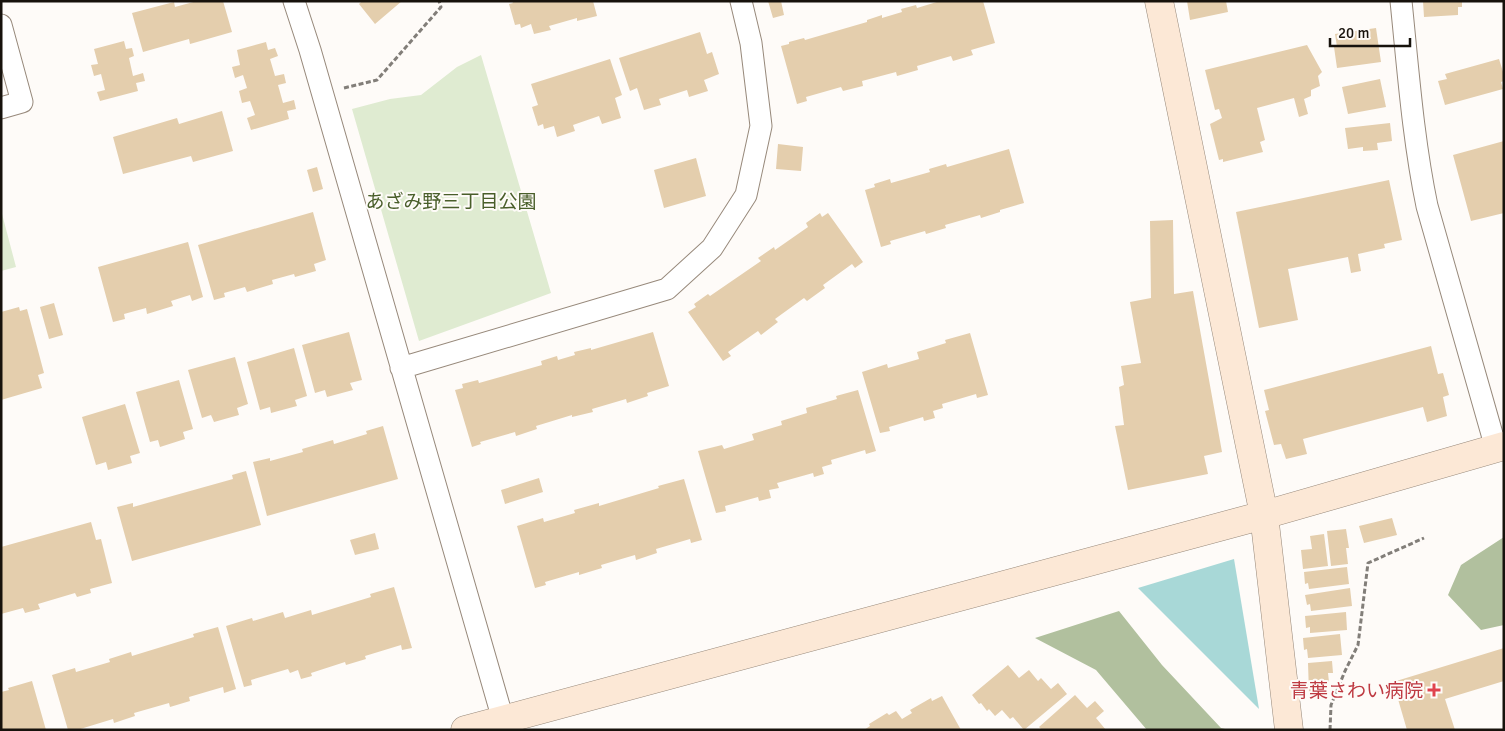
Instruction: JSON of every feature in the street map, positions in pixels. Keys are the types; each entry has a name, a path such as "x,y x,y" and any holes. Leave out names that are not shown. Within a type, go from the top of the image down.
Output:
{"street":[{"path":"294,1 504,724"},
{"path":"401,368 667,289 712,248 746,194 760,126 751,43 741,1"},
{"path":"1158,1 1264,515 1289,730"},
{"path":"465,730 504,724 1264,515 1500,447 1427,206 1412,106 1401,1"},
{"path":"1,25 22,102 1,108"}],"path":[{"path":"322,93 377,80 441,7 439,1"},
{"path":"1330,730 1331,705 1358,645 1368,563 1424,538"}],"green space":[{"name":"あざみ野三丁目公園","path":"481,55 551,293 419,341 352,109 390,99 421,95 457,67"},
{"path":"1,210 16,267 1,271"},
{"path":"1504,537 1504,625 1481,630 1448,595 1461,565"},
{"path":"1119,611 1162,665 1221,728 1229,730 1147,730 1096,670 1035,638"}],"water":[{"path":"1234,559 1259,709 1138,588"}],"building":[{"path":"197,1 223,1 232,32 190,44 189,39 143,52 132,13 174,2 175,7"},
{"path":"362,1 402,1 375,24 359,4"},
{"path":"512,1 593,1 597,16 577,21 577,18 549,26 551,30 534,34 531,24 521,28 520,24 515,25 509,4 513,3"},
{"path":"768,1 781,1 784,15 773,18"},
{"path":"940,1 983,1 995,43 971,50 973,55 953,61 951,56 917,66 918,70 897,76 896,72 862,81 863,86 843,91 841,87 806,97 807,101 797,104 781,46 789,44 789,42 804,38 805,40 867,22 867,20 882,15 882,18 902,12 901,9 916,5 917,8"},
{"path":"1187,1 1226,1 1228,12 1190,20"},
{"path":"1423,1 1462,1 1462,7 1458,7 1458,15 1424,17"},
{"path":"1376,28 1381,62 1337,68 1334,47 1337,47 1335,34"},
{"path":"700,32 707,54 712,52 719,74 704,80 708,91 689,97 687,90 659,99 661,105 644,110 637,88 630,91 619,58"},
{"path":"124,41 126,49 132,48 134,56 129,58 133,76 143,73 145,81 136,83 138,91 100,101 97,92 105,90 101,74 94,76 91,65 98,64 94,49"},
{"path":"266,42 268,50 275,48 278,56 270,59 275,76 284,74 286,83 278,85 283,103 294,100 296,109 287,111 289,119 251,130 247,118 255,115 250,101 242,103 239,91 247,88 243,75 235,78 232,67 240,65 237,50"},
{"path":"1307,45 1322,72 1318,76 1320,86 1311,90 1311,96 1304,99 1308,114 1299,117 1294,98 1257,108 1265,140 1260,142 1263,152 1223,162 1223,159 1219,160 1210,124 1222,118 1219,109 1215,110 1205,70"},
{"path":"610,59 622,95 615,98 621,118 602,124 599,116 573,125 575,131 557,137 554,126 544,129 543,124 538,126 532,107 538,105 531,84"},
{"path":"1499,59 1504,75 1504,81 1501,82 1503,89 1445,105 1438,81 1447,79 1445,74"},
{"path":"1380,79 1386,107 1348,114 1342,87"},
{"path":"222,111 233,151 193,162 191,156 123,174 113,137 177,118 179,124"},
{"path":"1390,123 1392,141 1377,143 1378,150 1363,151 1363,147 1348,149 1345,128"},
{"path":"1504,141 1504,213 1471,221 1453,155"},
{"path":"778,144 803,147 801,171 776,169"},
{"path":"1009,149 1024,203 981,218 980,215 945,225 946,228 926,234 925,231 890,241 891,244 881,247 865,190 875,187 874,184 890,179 891,183 930,172 929,169 946,164 947,167"},
{"path":"696,158 706,196 664,208 654,170"},
{"path":"317,167 323,189 313,192 307,170"},
{"path":"1389,180 1402,240 1384,244 1385,248 1358,254 1361,271 1351,273 1348,257 1288,269 1298,320 1259,328 1236,212"},
{"path":"313,212 326,260 314,264 316,271 295,277 294,274 272,280 273,284 247,292 245,287 224,293 225,297 214,300 198,245"},
{"path":"820,213 822,217 828,213 863,262 855,268 852,264 823,285 825,288 807,301 804,298 775,319 778,322 761,335 758,331 728,352 731,356 723,361 688,312 696,307 694,304 708,294 710,296 761,261 758,258 774,247 775,250 808,227 806,223"},
{"path":"1173,220 1174,294 1193,291 1222,452 1204,456 1208,474 1128,490 1115,426 1124,425 1119,387 1124,385 1121,366 1141,363 1130,302 1151,298 1150,221"},
{"path":"188,242 203,297 192,301 190,295 171,301 173,306 147,314 146,308 124,314 125,319 113,322 98,267"},
{"path":"54,303 63,335 49,339 40,307"},
{"path":"19,307 20,311 27,309 44,373 38,375 42,388 1,400 1,312"},
{"path":"349,332 362,380 350,383 353,390 327,397 325,390 315,393 302,345"},
{"path":"653,332 669,386 647,393 648,396 627,403 626,399 592,409 593,412 572,417 572,415 536,426 537,429 516,436 515,432 480,442 481,444 472,447 455,390 463,388 462,384 478,380 479,383 542,365 541,361 557,356 558,360 575,355 574,352 591,348 591,350"},
{"path":"970,333 988,395 977,398 976,394 942,404 943,408 933,411 935,418 924,421 923,417 889,427 890,431 880,433 862,372 887,364 888,368 919,359 917,352 946,343 945,340"},
{"path":"1431,346 1438,374 1443,373 1449,395 1443,397 1447,416 1427,422 1423,407 1303,439 1307,454 1286,459 1281,444 1274,445 1265,411 1269,410 1264,390"},
{"path":"294,348 307,396 295,400 297,406 271,413 270,407 260,410 247,362"},
{"path":"235,357 248,404 237,408 239,415 214,422 211,415 202,418 188,370"},
{"path":"179,380 193,429 183,432 185,439 160,447 158,440 150,442 136,392"},
{"path":"858,390 876,451 866,454 865,450 831,460 832,464 822,467 824,474 814,477 813,473 777,483 779,488 769,490 771,498 759,501 758,497 725,506 726,511 716,513 698,451 722,445 724,449 754,440 752,434 782,425 781,421 807,413 806,408 837,399 836,396"},
{"path":"125,404 140,453 130,456 132,463 108,470 106,462 96,465 82,417"},
{"path":"383,426 398,479 267,516 253,462 270,458 270,461 303,452 302,449 333,440 334,444 367,434 366,431"},
{"path":"246,471 261,525 132,561 117,507 133,503 133,507 233,479 232,475"},
{"path":"539,478 543,492 505,504 501,490"},
{"path":"684,479 702,540 691,543 690,539 656,549 657,553 636,560 635,555 601,565 602,568 579,575 579,572 545,582 546,585 535,588 517,526 543,518 544,522 575,513 574,510 599,503 599,506"},
{"path":"1392,518 1397,535 1364,543 1359,526"},
{"path":"91,522 96,540 101,539 112,583 90,589 91,593 77,597 75,593 38,604 40,609 25,613 23,608 1,614 1,547"},
{"path":"1346,529 1349,548 1346,548 1348,564 1331,566 1327,531"},
{"path":"375,533 379,549 355,555 350,540"},
{"path":"1324,534 1328,566 1303,569 1301,550 1312,549 1310,536"},
{"path":"1347,567 1349,584 1309,589 1308,583 1305,584 1304,572"},
{"path":"394,587 412,648 402,650 401,645 365,656 366,659 346,665 345,662 311,673 312,676 301,679 298,670 290,673 288,669 251,680 252,685 244,687 226,626 252,618 253,621 283,612 285,618 311,610 312,615 371,597 370,594"},
{"path":"1350,588 1352,606 1311,611 1310,604 1307,605 1305,595"},
{"path":"1346,612 1347,630 1310,633 1310,627 1306,628 1305,616"},
{"path":"218,627 236,689 224,693 223,687 189,697 190,701 170,707 169,703 134,713 135,716 114,723 113,719 77,730 68,730 52,675 75,668 76,672 110,662 109,659 131,652 132,656 194,637 193,634"},
{"path":"1340,634 1342,655 1308,658 1307,649 1304,650 1303,638"},
{"name":"青葉さわい病院","path":"1504,648 1504,681 1445,699 1455,730 1407,730 1393,682"},
{"path":"1332,661 1333,673 1328,673 1329,682 1326,683 1326,692 1309,693 1308,663"},
{"path":"1008,665 1019,678 1029,670 1038,681 1041,678 1051,689 1058,683 1067,694 1024,730 1013,717 1010,719 1002,710 995,716 989,709 987,711 972,695"},
{"path":"32,681 46,730 1,730 1,692"},
{"path":"1075,695 1087,708 1095,701 1104,711 1096,718 1106,730 1042,730 1039,727"},
{"path":"942,696 961,730 864,730 870,726 869,724 887,713 889,715 896,711 902,719 912,713 910,710 931,698 932,701"}],"place":[{"name":"青葉さわい病院","path":"1434,690"}]}
